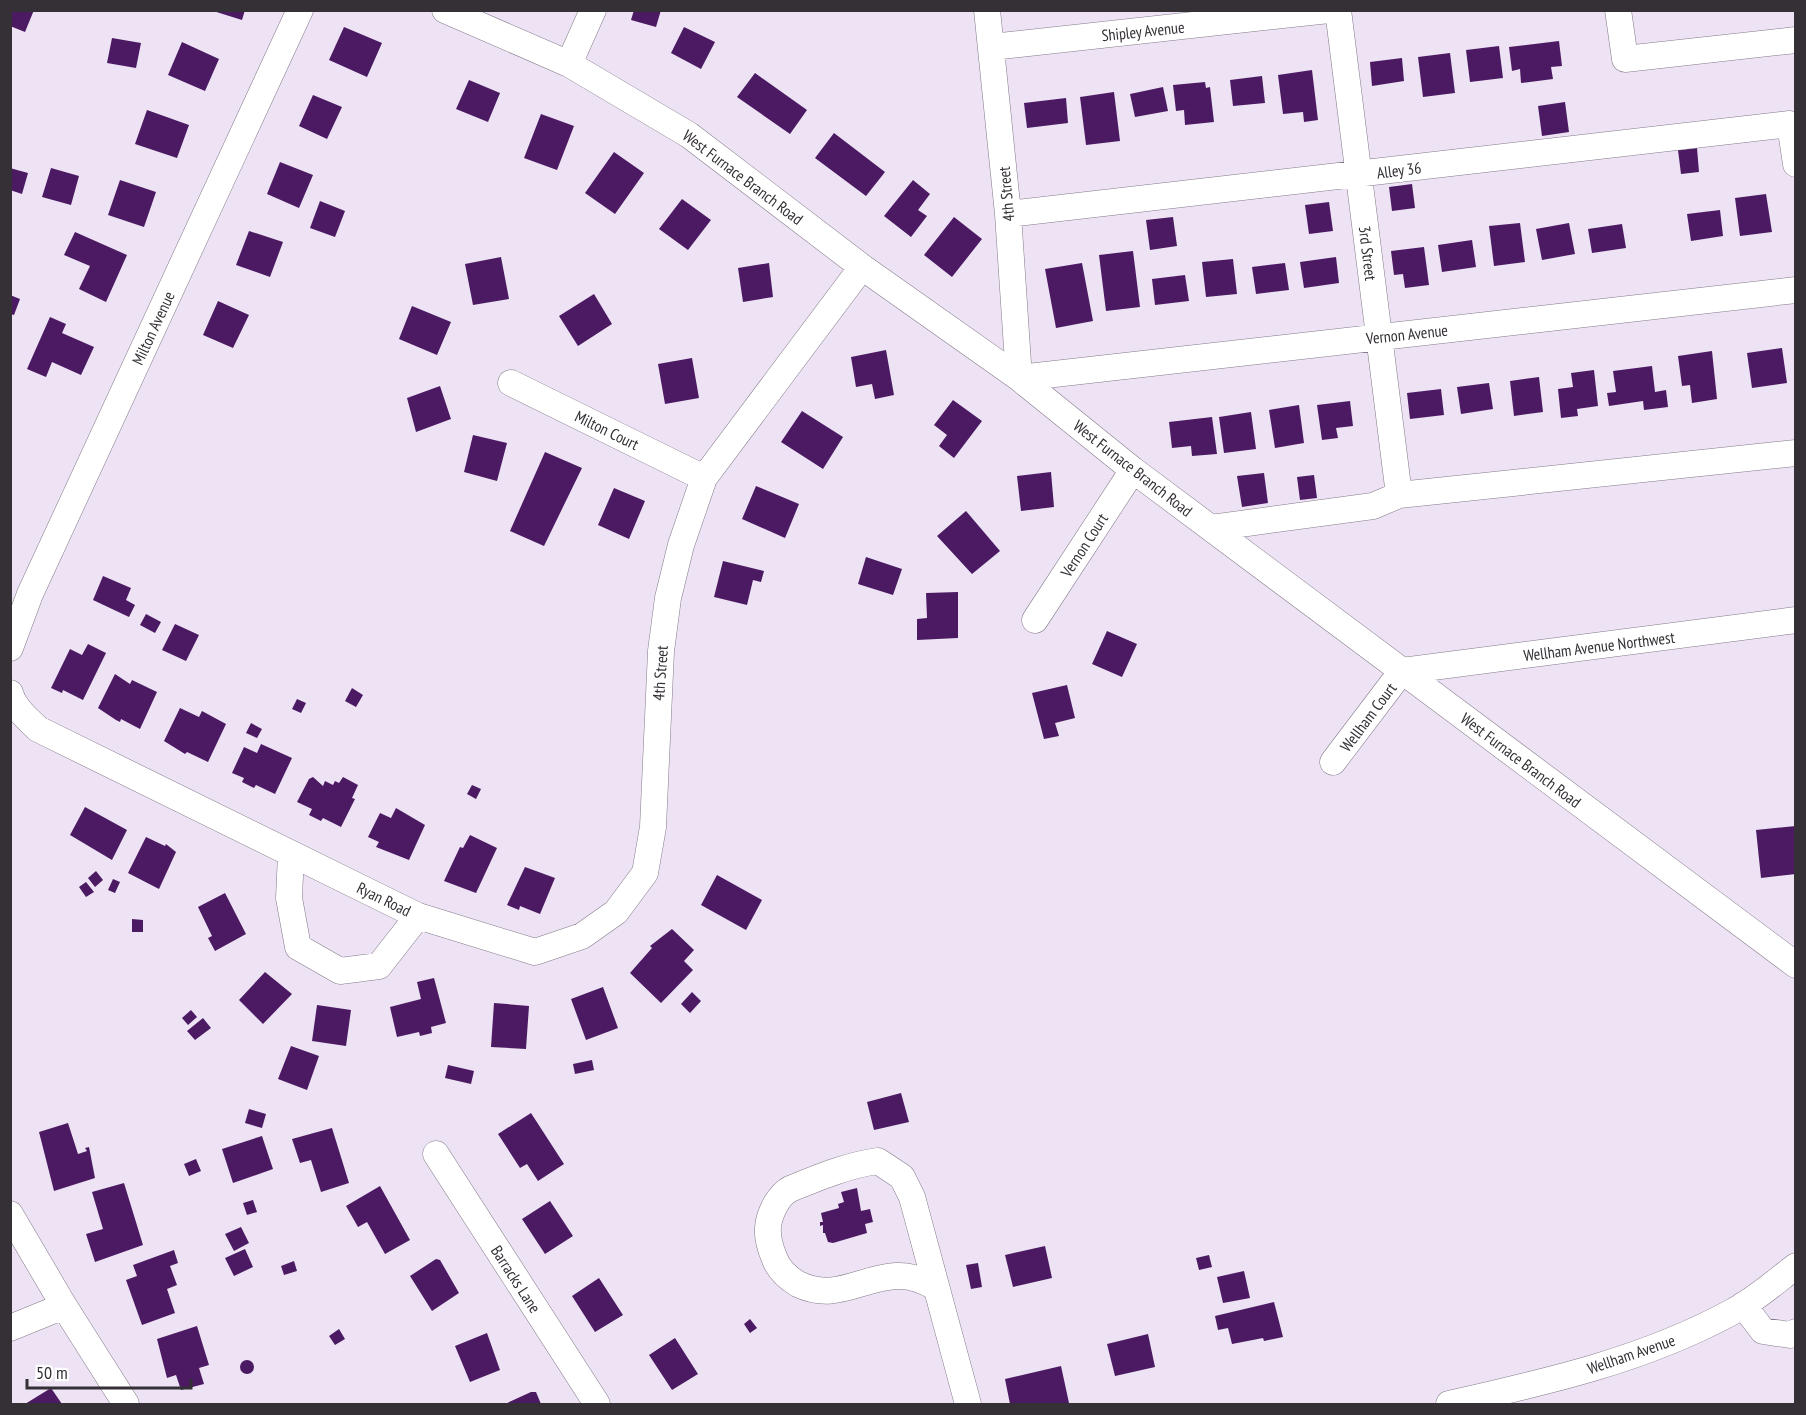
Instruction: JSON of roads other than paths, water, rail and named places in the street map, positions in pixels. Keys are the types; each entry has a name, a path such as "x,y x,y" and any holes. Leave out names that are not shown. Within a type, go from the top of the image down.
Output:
{"street":[{"name":"Milton Avenue","path":"10,648 30,594 300,10"},
{"name":"West Furnace Branch Road","path":"445,10 569,64 689,135 862,267 1019,378 1133,470 1796,965"},
{"path":"569,64 593,10"},
{"name":"4th Street","path":"987,10 1008,214 1019,378"},
{"name":"Shipley Avenue","path":"992,47 1329,10"},
{"name":"3rd Street","path":"1338,10 1399,495"},
{"path":"1618,10 1625,59 1796,40"},
{"name":"Alley 36","path":"1008,214 1790,124 1796,164"},
{"name":"4th Street","path":"418,916 535,952 582,936 616,912 645,873 653,827 660,651 668,598 681,545 704,478 862,267"},
{"name":"Vernon Avenue","path":"1019,378 1796,290"},
{"name":"Milton Court","path":"511,383 704,478"},
{"path":"1211,528 1373,506 1399,495 1796,453"},
{"name":"Vernon Court","path":"1035,620 1133,470"},
{"name":"Wellham Avenue Northwest","path":"1402,671 1796,620"},
{"name":"Wellham Court","path":"1333,762 1402,671"},
{"name":"Ryan Road","path":"10,693 12,701 38,729 418,916 380,966 340,971 298,947 289,898 291,854"},
{"name":"Barracks Lane","path":"436,1154 597,1404"},
{"path":"935,1287 909,1277 894,1276 829,1292 807,1288 789,1279 776,1262 768,1244 769,1220 778,1200 788,1189 855,1164 878,1161 902,1177 912,1197 969,1404"},
{"path":"10,1214 64,1306 126,1404"},
{"path":"1795,1266 1796,1287"},
{"name":"Wellham Avenue","path":"1449,1404 1613,1363 1677,1339 1743,1305 1795,1266"},
{"path":"1743,1305 1763,1331 1790,1335 1796,1332"},
{"path":"10,1328 64,1306"}]}
